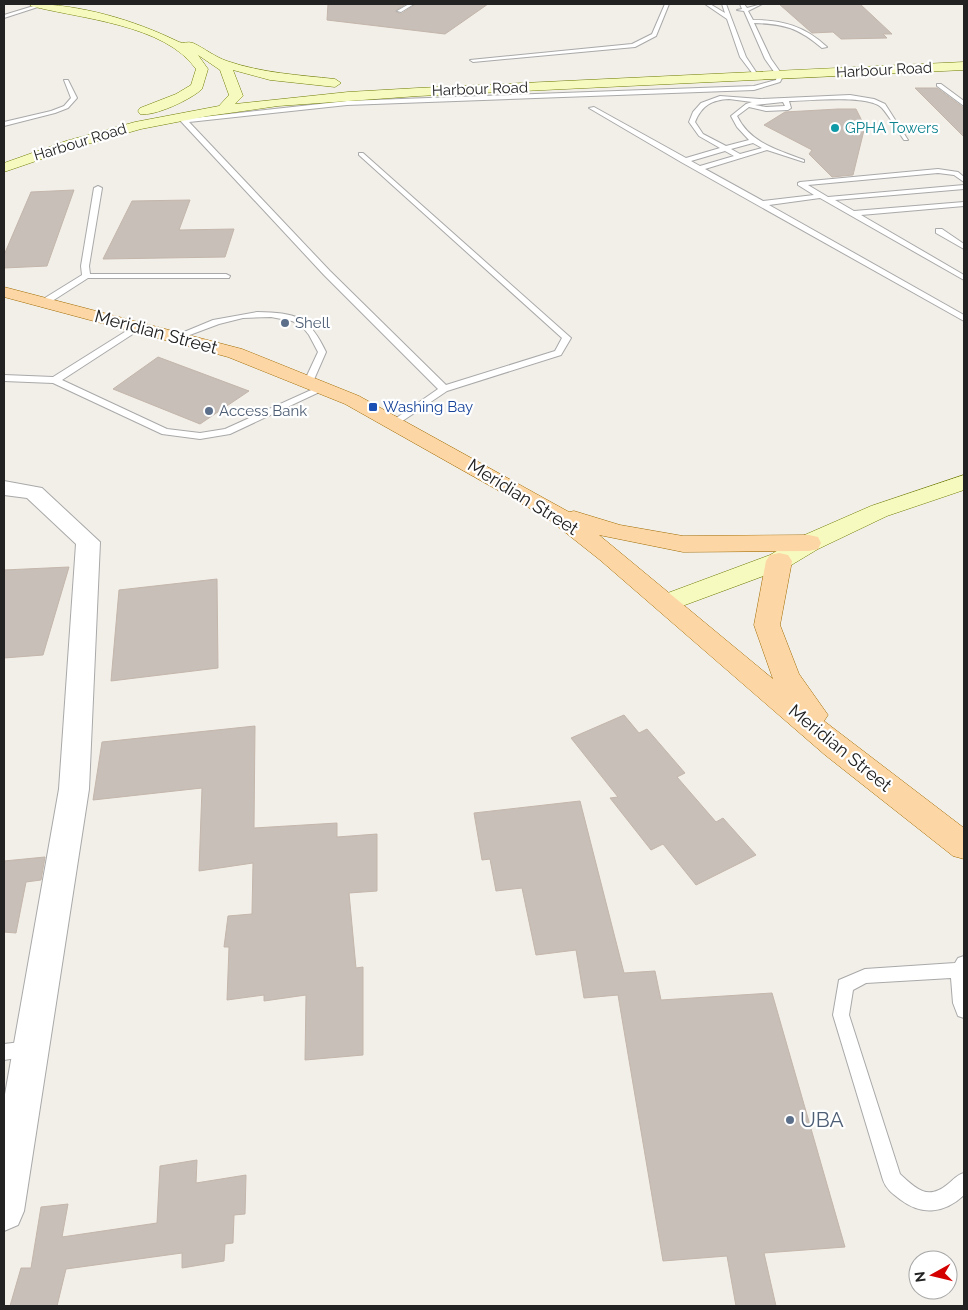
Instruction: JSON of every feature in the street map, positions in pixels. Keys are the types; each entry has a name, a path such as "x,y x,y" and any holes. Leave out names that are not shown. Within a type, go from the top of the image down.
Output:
{"main road":[{"path":"39,4 130,26 163,38 196,58 203,72 196,89 134,116"},
{"path":"64,4 140,24 172,37 224,64 270,76 307,81 367,85"},
{"name":"Harbour Road","path":"935,64 964,58"},
{"path":"224,64 233,81 236,96 224,108"},
{"name":"Harbour Road","path":"4,168 86,139 224,108 390,92 776,71 935,64 964,66"},
{"name":"Harbour Road","path":"49,137 134,116 236,96 294,90 367,85 755,72"},
{"name":"Meridian Street","path":"4,292 235,352 352,400 395,422 555,512 609,554 836,747 964,846"},
{"name":"Meridian Street","path":"4,300 37,302"},
{"path":"666,603 780,561 809,543 879,511 964,482"},
{"path":"555,512 616,532 683,544 809,543"},
{"path":"780,561 767,624 786,677 836,747"}],"street":[{"path":"4,488 34,494 88,542 74,789 18,1050 4,1211"}],"lane":[{"path":"4,17 39,4"},
{"path":"399,11 412,4"},
{"path":"473,60 633,46 654,35 667,4"},
{"path":"707,4 730,20"},
{"path":"724,4 739,48 755,72"},
{"path":"181,118 347,103 744,89 778,81 776,71 742,4"},
{"path":"726,10 746,10 760,4"},
{"path":"750,21 794,24 824,47"},
{"path":"4,124 66,107 74,98 66,81"},
{"path":"940,85 964,104"},
{"path":"740,157 700,135 692,122 695,112 703,103 716,98 734,97 760,101 850,97 874,101 883,106 906,139"},
{"path":"748,105 779,110 788,108 786,100"},
{"path":"760,101 748,105 734,116 738,128 752,141 802,161"},
{"path":"592,108 964,318"},
{"path":"181,118 326,273 444,389"},
{"path":"683,161 752,141"},
{"path":"698,169 768,148"},
{"path":"361,154 567,338 558,353 444,389 395,422"},
{"path":"964,180 956,173 938,171 800,184 964,278"},
{"path":"760,204 964,187"},
{"path":"86,276 85,266 98,188"},
{"path":"853,213 964,204"},
{"path":"940,231 964,247"},
{"path":"37,302 86,276 226,276"},
{"path":"4,378 55,380 165,432 200,436 227,432 316,385 322,352 315,336 301,321 276,315 248,314 219,320 176,336"},
{"path":"55,380 139,326"},
{"path":"964,1010 961,1003 962,966 865,976 845,985 842,1015 892,1180 904,1193 920,1201 935,1203 949,1197 964,1182"}],"building":[{"path":"328,4 406,4 395,11 401,14 416,4 488,4 445,34 327,20"},
{"path":"779,4 860,4 892,34 883,34 887,38 841,39 833,32 812,33"},
{"path":"915,88 937,88 964,108 964,137"},
{"path":"856,109 863,123 864,130 853,175 832,177 809,154 812,150 764,125 785,112"},
{"path":"74,190 47,266 4,268 4,255 31,192"},
{"path":"190,200 179,230 234,229 225,257 103,259 132,201"},
{"path":"158,357 249,391 200,424 113,389"},
{"path":"69,567 43,655 4,658 4,570"},
{"path":"217,579 218,668 111,681 119,590"},
{"path":"624,715 639,733 647,729 685,773 677,777 716,822 723,818 756,855 696,885 663,844 651,850 610,798 618,797 571,738"},
{"path":"255,726 254,828 337,823 337,837 377,834 377,891 349,893 356,968 363,967 363,1055 305,1060 306,995 264,1001 264,995 227,1000 229,947 224,947 228,916 252,914 253,863 199,871 202,788 93,800 102,742"},
{"path":"580,801 624,973 655,971 661,1000 772,993 845,1247 764,1253 776,1306 736,1306 727,1256 663,1261 618,995 584,998 576,950 536,955 522,888 496,891 490,859 482,860 474,813"},
{"path":"45,857 41,880 26,882 16,933 4,932 4,861"},
{"path":"197,1160 196,1183 246,1175 245,1214 234,1215 233,1243 225,1244 224,1261 182,1268 182,1253 66,1269 57,1306 10,1306 21,1268 31,1268 41,1207 68,1204 62,1237 157,1223 160,1166"}],"place":[{"name":"GPHA Towers","path":"835,128"},
{"name":"Shell","path":"285,323"},
{"name":"Washing Bay","path":"373,407"},
{"name":"Access Bank","path":"209,411"},
{"name":"UBA","path":"790,1120"}]}
